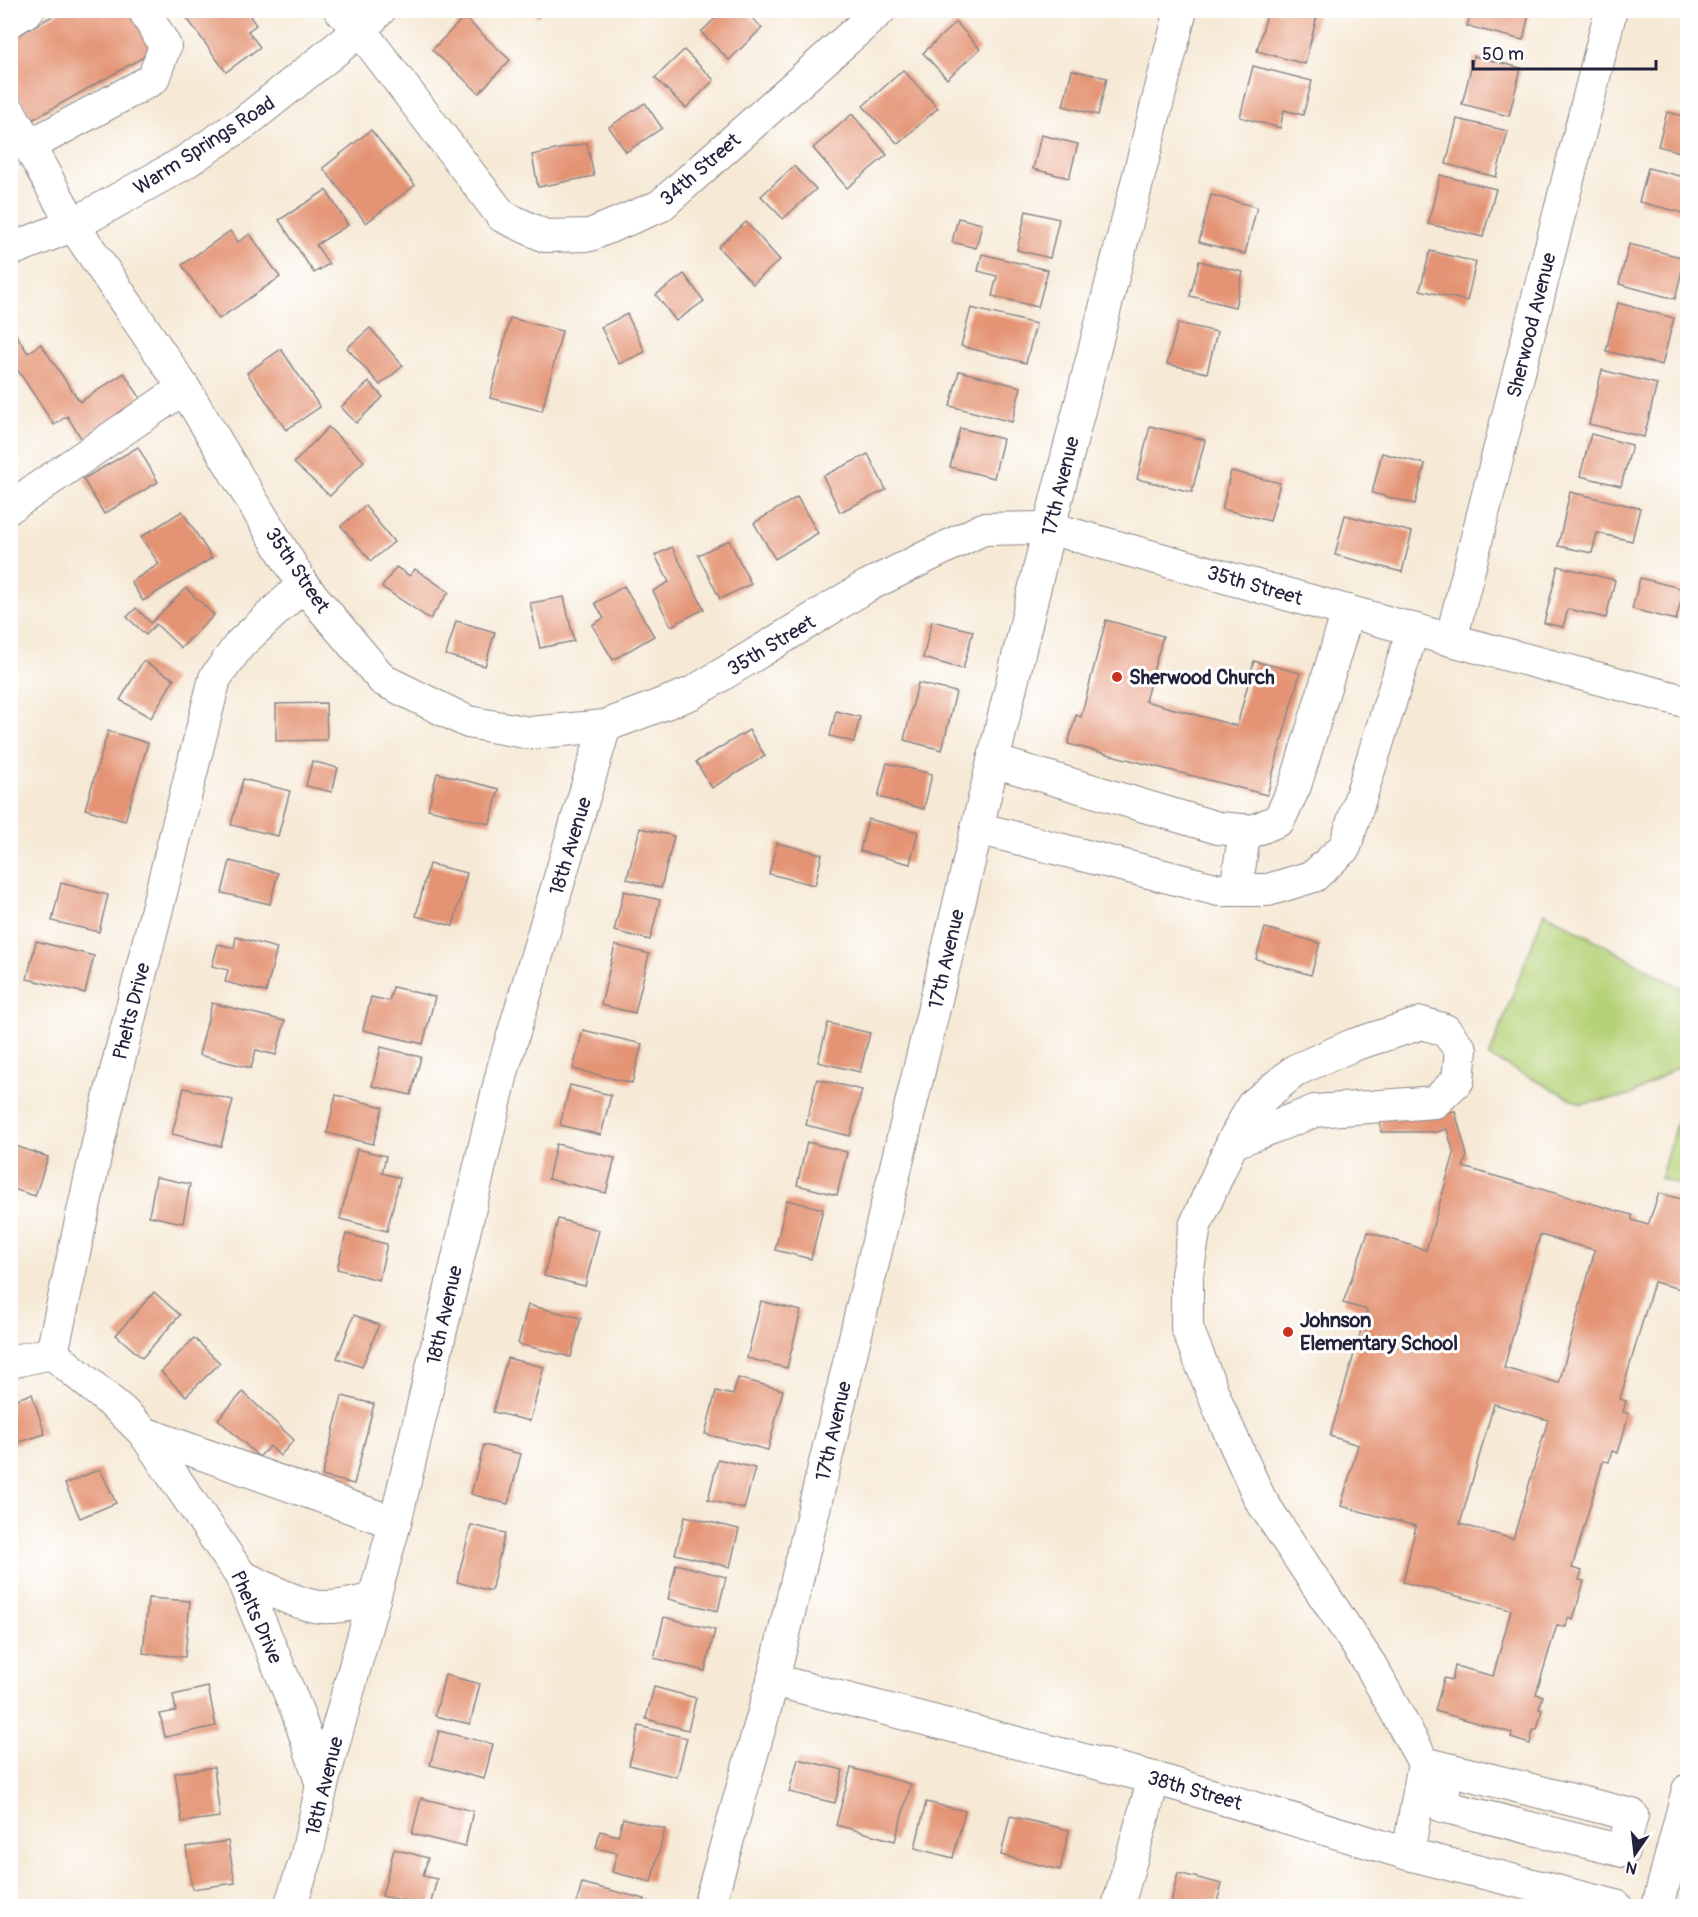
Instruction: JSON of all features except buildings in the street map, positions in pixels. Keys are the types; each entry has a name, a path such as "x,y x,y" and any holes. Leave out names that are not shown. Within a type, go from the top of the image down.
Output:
{"main road":[{"name":"Warm Springs Road","path":"10,250 73,225 182,164 245,122 360,17"}],"street":[{"path":"29,146 153,79 165,46 144,10"},
{"name":"34th Street","path":"360,17 502,216 545,236 590,235 660,206 880,10"},
{"name":"17th Avenue","path":"710,1906 773,1680 1049,528 1181,10"},
{"name":"Sherwood Avenue","path":"1451,640 1611,10"},
{"name":"35th Street","path":"10,112 73,225 184,388 303,585 383,680 468,722 530,733 606,726 692,693 867,586 983,529 1049,528 1451,640 1688,702"},
{"path":"10,507 184,388"},
{"name":"Phelts Drive","path":"303,585 240,644 215,678 99,1138 52,1353 122,1411 144,1433 242,1576 297,1711 322,1785"},
{"path":"993,761 1218,828 1253,831 1279,820 1296,786 1348,611"},
{"path":"977,828 1219,890 1268,890 1314,876 1345,847 1413,629"},
{"name":"18th Avenue","path":"290,1906 306,1859 322,1785 395,1523 503,1069 606,726"},
{"path":"1236,890 1245,830"},
{"path":"1232,1143 1315,1111 1435,1102 1458,1080 1461,1050 1445,1030 1422,1023 1353,1045 1296,1070 1252,1106 1232,1143 1195,1226 1187,1275 1187,1328 1221,1413 1260,1499 1436,1766 1442,1806 1623,1851 1632,1815 1436,1766"},
{"path":"10,1362 52,1353"},
{"name":"Phelts Drive","path":"144,1433 395,1523"},
{"path":"242,1576 291,1598 319,1607 343,1606 374,1599"},
{"name":"38th Street","path":"773,1680 1154,1778 1408,1854 1616,1906"},
{"path":"1408,1854 1436,1766"},
{"path":"1118,1906 1154,1778"},
{"path":"1658,1906 1688,1790"}],"green space":[{"path":"1544,912 1687,991 1687,1061 1630,1096 1582,1104 1489,1057"},
{"path":"1687,1087 1687,1187 1660,1179"}],"place":[{"name":"Sherwood Church","path":"1117,677"},
{"name":"Johnson Elementary School","path":"1288,1332"}]}
